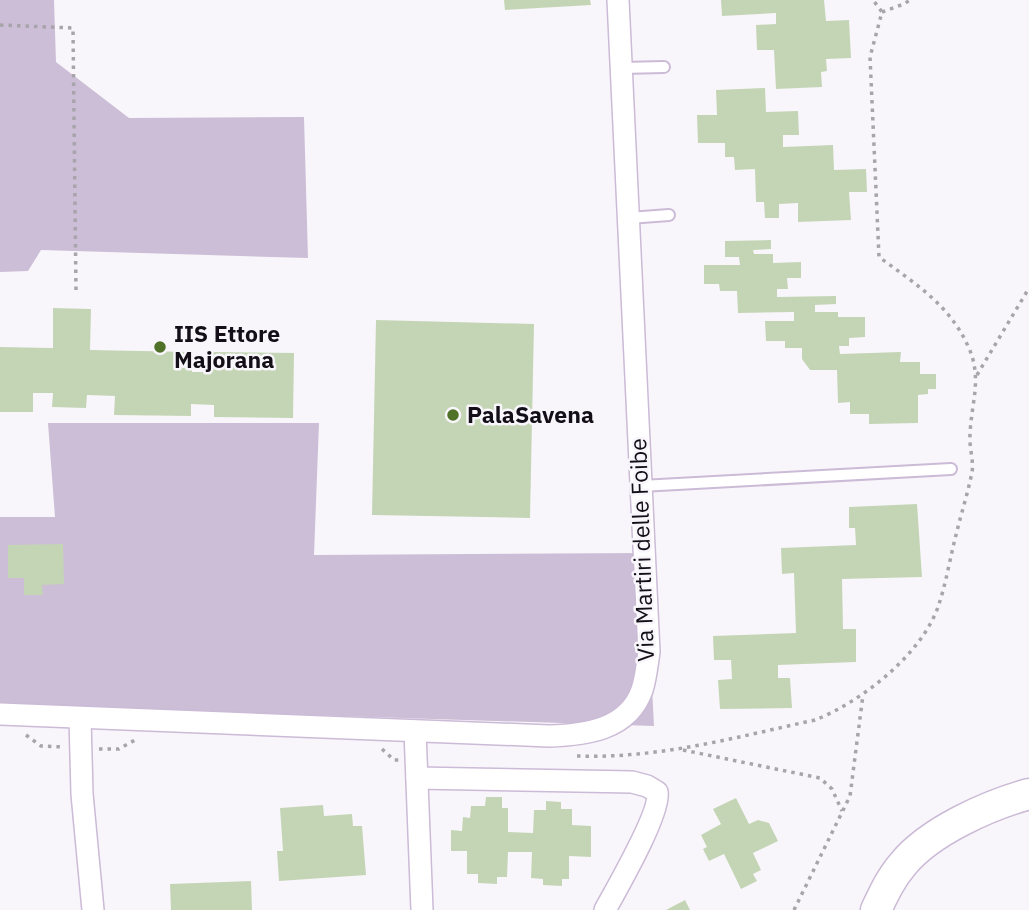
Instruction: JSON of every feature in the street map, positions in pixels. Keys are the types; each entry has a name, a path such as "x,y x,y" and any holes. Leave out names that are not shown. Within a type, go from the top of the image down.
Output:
{"main road":[{"path":"876,910 889,882 915,851 940,834 994,806 1029,794"}],"street":[{"name":"Via Martiri delle Foibe","path":"0,714 549,736 581,736 607,728 622,718 641,694 649,652 618,0"},
{"path":"80,718 82,794 93,910"},
{"path":"415,731 422,910"},
{"path":"417,778 632,782 657,792 659,800 605,910"}],"lane":[{"path":"622,68 664,67"},
{"path":"629,218 669,215"},
{"path":"642,486 951,469"}],"path":[{"path":"882,12 910,0"},
{"path":"0,25 73,28 76,292"},
{"path":"977,375 1029,288"},
{"path":"794,910 850,796 863,694"},
{"path":"680,749 820,778 832,789 842,811"}],"shaded area":[{"path":"0,0 54,0 56,62 129,118 304,117 308,258 41,250 28,271 0,272"},
{"path":"48,423 319,423 314,555 645,553 654,726 0,705 0,517 55,517"}],"building":[{"path":"504,0 590,0 591,5 505,10"},
{"path":"721,0 824,0 826,21 849,20 851,58 826,59 827,71 821,72 822,87 776,89 774,50 757,50 756,25 776,24 776,13 722,16"},
{"path":"765,88 766,112 798,111 799,135 783,135 783,147 833,145 834,170 866,169 867,192 849,192 851,220 798,222 798,203 779,204 779,218 765,218 764,202 756,202 755,169 735,170 734,157 725,157 725,143 698,143 697,115 717,115 716,90"},
{"path":"771,240 771,249 753,250 754,254 773,254 773,263 801,262 801,278 787,278 788,289 777,289 777,297 836,296 836,304 815,305 815,312 838,312 838,317 865,317 865,337 849,338 849,346 839,346 840,354 901,352 900,362 920,362 920,374 936,374 936,389 928,389 928,394 918,395 918,423 869,424 869,414 850,414 850,402 838,403 837,370 810,370 802,359 802,348 785,348 785,341 766,341 765,321 794,321 794,312 738,313 737,291 720,291 719,284 704,284 704,265 740,265 739,257 725,257 725,241"},
{"path":"53,308 91,309 90,350 192,352 192,372 212,372 212,352 294,353 293,418 214,417 214,405 191,404 191,416 114,415 115,396 87,395 86,408 52,407 53,393 33,393 33,412 0,412 0,347 53,348"},
{"name":"PalaSavena","path":"376,320 534,324 530,518 372,515"},
{"path":"917,504 922,577 842,579 843,629 856,629 856,662 778,665 778,678 790,678 792,708 720,709 718,680 732,679 731,660 714,660 713,636 796,633 794,573 782,574 781,548 856,545 855,528 849,528 849,507"},
{"path":"63,544 64,584 42,585 43,595 24,595 24,578 8,578 8,545"},
{"path":"486,797 502,797 502,808 508,808 508,832 533,833 534,810 546,810 546,801 561,802 561,809 572,809 572,825 591,826 591,857 569,856 569,879 562,879 562,886 543,885 543,879 531,878 532,852 508,852 507,877 497,877 497,884 478,883 478,874 467,874 467,851 451,851 451,830 462,831 463,817 470,818 471,806 485,806"},
{"path":"736,798 749,824 758,820 769,823 778,841 753,853 761,870 753,874 757,881 741,889 724,854 709,861 703,849 707,847 701,835 721,824 713,809"},
{"path":"323,805 324,816 352,814 353,826 362,826 366,875 279,881 277,851 283,851 280,808"},
{"path":"251,881 252,910 171,910 170,884"},
{"path":"685,900 690,910 666,910"}],"place":[{"name":"IIS Ettore Majorana","path":"160,347"},
{"name":"PalaSavena","path":"453,415"}]}
